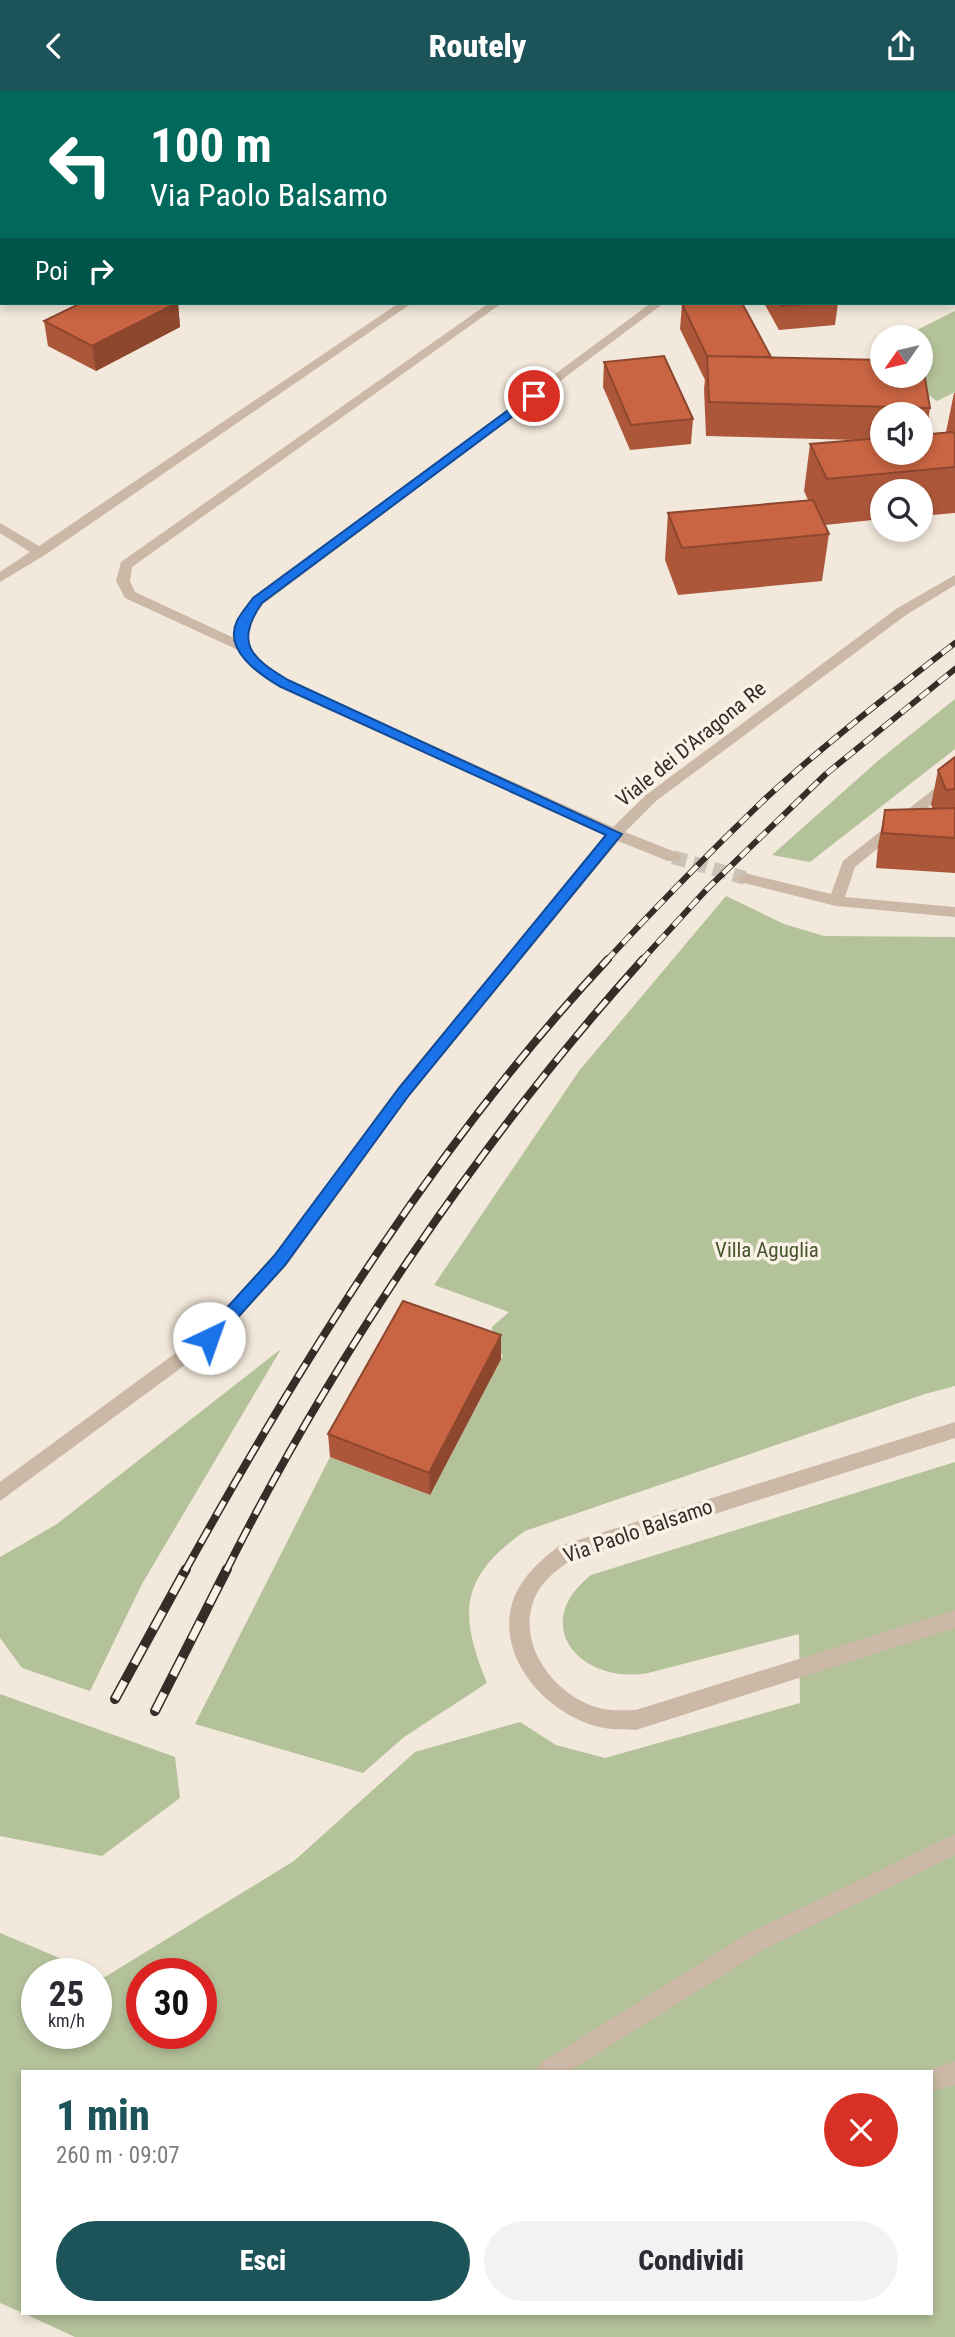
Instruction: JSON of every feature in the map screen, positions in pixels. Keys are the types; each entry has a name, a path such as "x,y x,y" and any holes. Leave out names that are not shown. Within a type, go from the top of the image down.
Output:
{"street":[{"path":"0,578 403,305"},
{"path":"243,647 130,594 123,586 122,575 126,565 493,305"},
{"path":"655,305 258,601 242,624 243,647 256,667 283,683 615,834 673,857"},
{"path":"0,527 40,552"},
{"name":"Viale dei D'Aragona Re","path":"0,1493 209,1338 280,1261 404,1091 615,834 652,798 790,692 901,612 955,579"},
{"path":"836,901 848,865 955,777"},
{"path":"892,829 916,833"},
{"path":"745,879 836,901 955,912"},
{"name":"Via Paolo Balsamo","path":"955,1430 566,1552 545,1567 530,1587 521,1610 519,1635 526,1660 544,1687 570,1707 601,1719 636,1720 955,1619"},
{"path":"551,2070 755,1942 955,1844"},
{"path":"933,2079 955,2073"}],"green space":[{"path":"955,311 955,392 937,401 919,389 933,389 933,325 927,325"},
{"path":"955,699 955,749 810,862 772,855 879,760"},
{"name":"Villa Aguglia","path":"726,896 784,924 824,936 955,937 955,1386 525,1531 488,1564 477,1581 471,1598 469,1616 472,1636 487,1683 404,1737 363,1773 195,1724 330,1457 430,1495 503,1355 494,1350 492,1327 509,1312 434,1285 579,1071"},
{"path":"281,1349 142,1584 90,1691 22,1668 0,1638 0,1557 57,1524"},
{"path":"955,1462 955,2337 75,2337 26,2315 933,2315 933,2070 21,2070 21,2313 0,2303 0,1933 60,1958 21,1958 21,2049 112,2049 112,1973 126,1964 126,2049 217,2049 217,1958 136,1958 294,1861 415,1752 520,1722 556,1745 605,1758 800,1703 799,1634 648,1673 624,1674 602,1670 584,1660 571,1647 564,1631 564,1613 573,1594 591,1575"},
{"path":"0,1694 175,1757 180,1798 102,1856 0,1836"}],"building":[{"path":"77,305 173,305 92,346 44,321"},
{"path":"682,305 743,305 771,357 707,356"},
{"path":"664,356 693,419 631,425 604,362"},
{"path":"707,356 870,360 870,389 927,389 929,402 870,402 870,406 709,402"},
{"path":"953,432 955,435 955,467 827,479 810,444 870,439 870,465 933,465 933,434"},
{"path":"813,500 829,534 682,548 668,513"},
{"path":"955,757 955,789 946,790 938,770"},
{"path":"955,808 955,838 882,833 885,810"},
{"path":"403,1301 501,1335 429,1473 328,1434"}],"tunnel":[{"path":"673,857 745,878"}],"railway":[{"path":"606,961 766,798 835,738 955,643"},
{"path":"641,961 707,889 826,774 955,669"},
{"path":"185,1571 278,1410 378,1252 487,1101 608,959"},
{"path":"226,1571 314,1410 414,1252 525,1100 643,959"},
{"path":"115,1699 186,1569"},
{"path":"155,1711 227,1569"}],"route":[{"path":"209,1338 280,1261 404,1091 615,834 283,683 256,667 243,647 242,624 258,601 534,396"}]}
